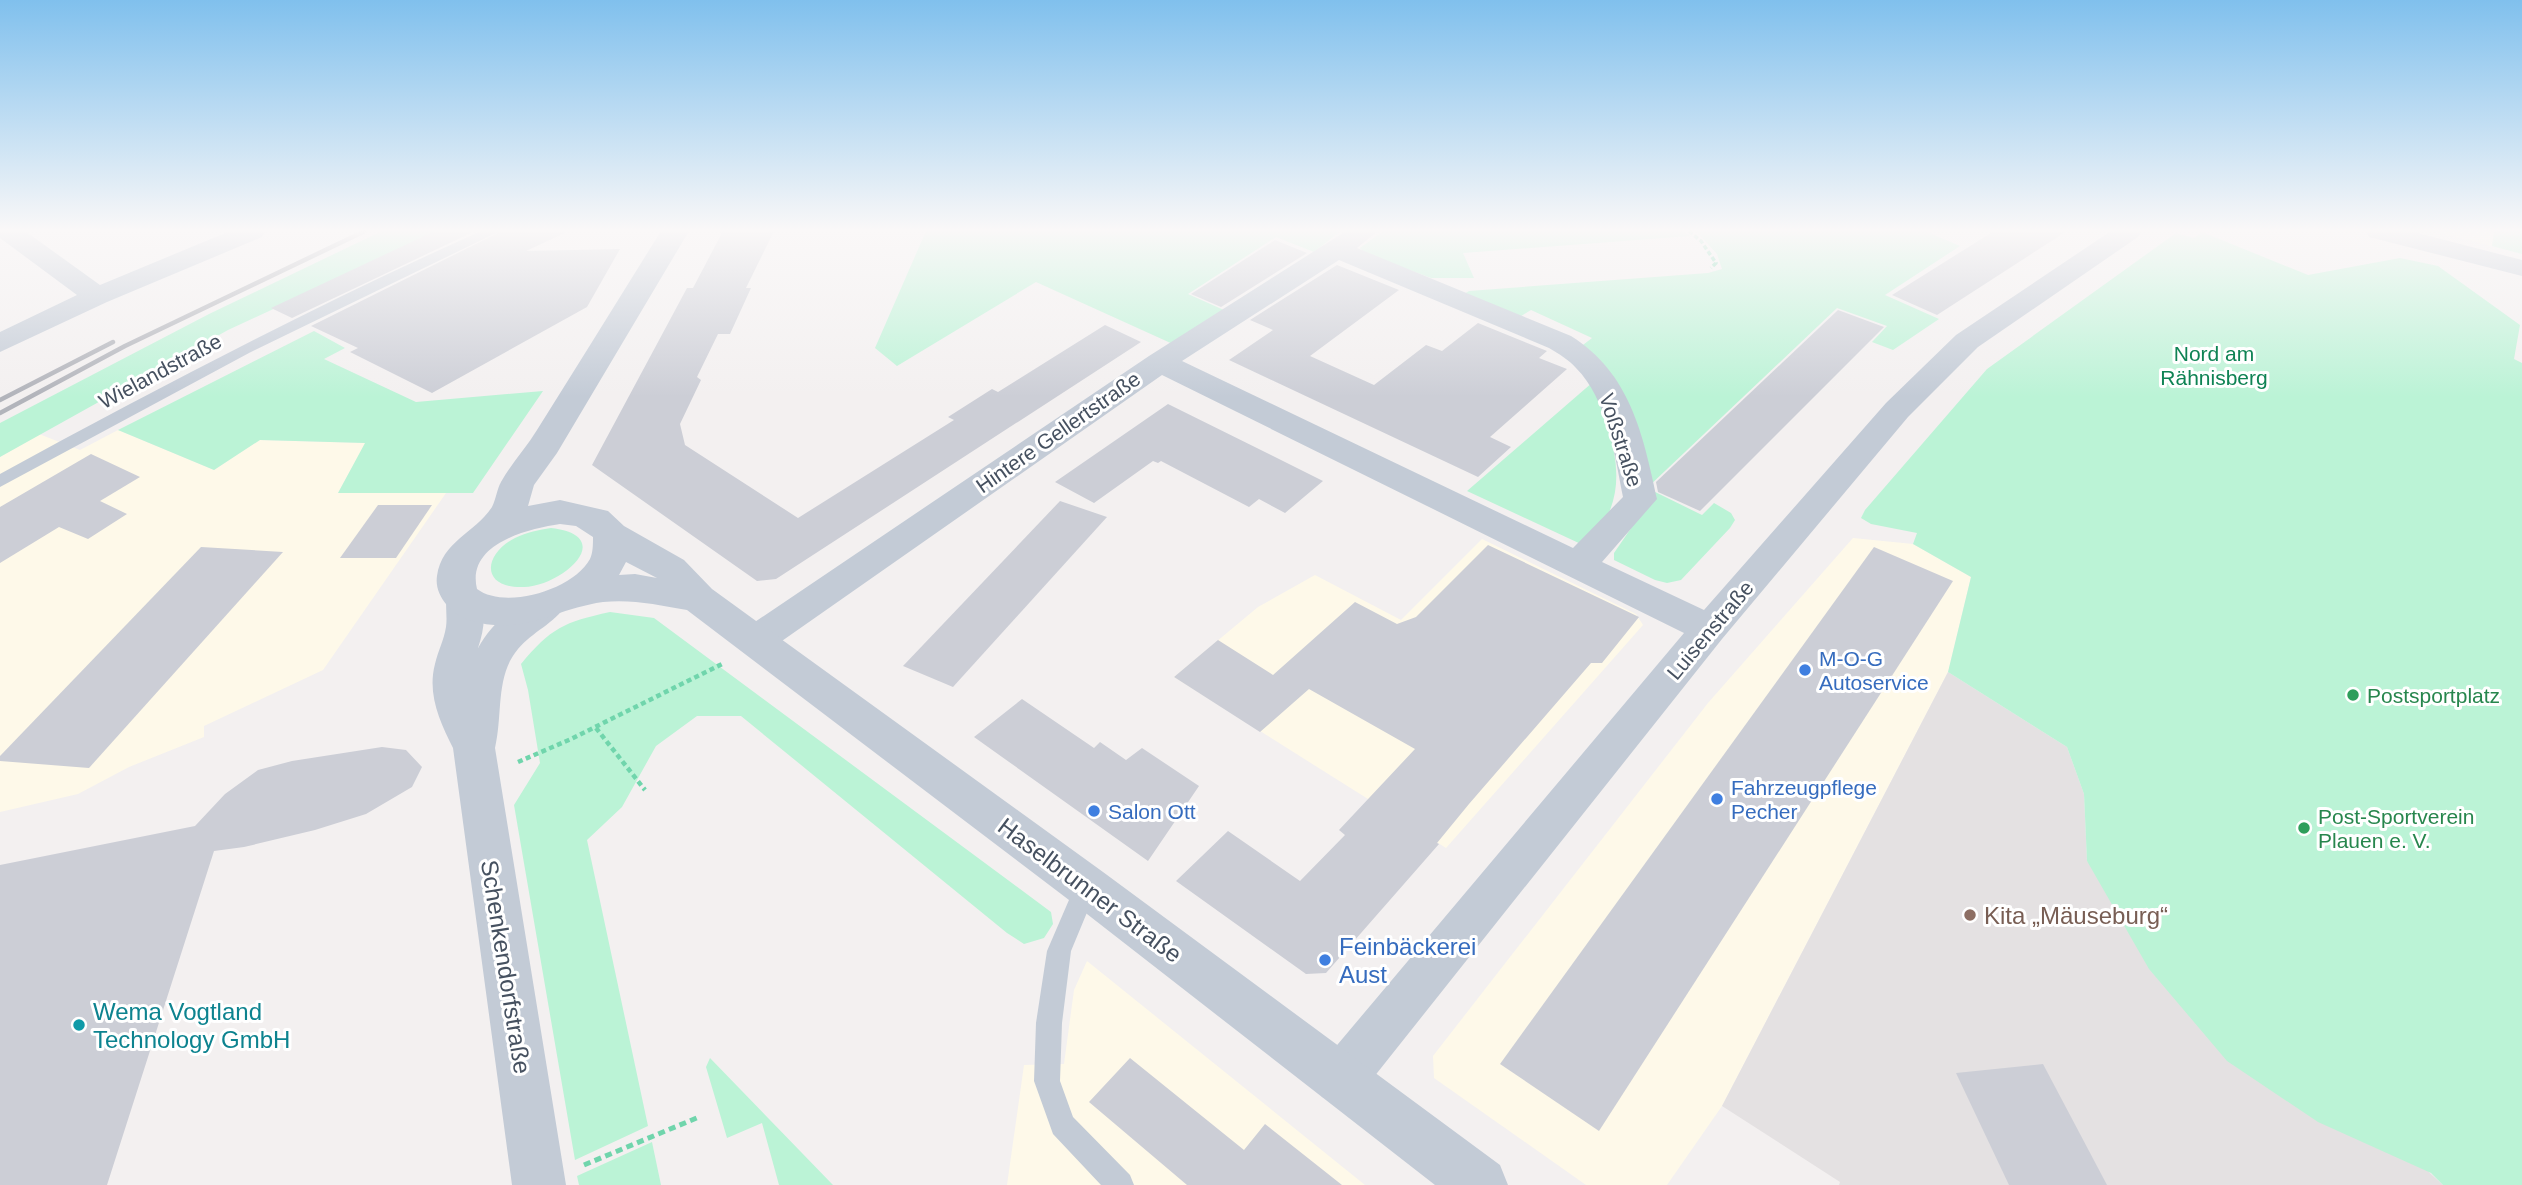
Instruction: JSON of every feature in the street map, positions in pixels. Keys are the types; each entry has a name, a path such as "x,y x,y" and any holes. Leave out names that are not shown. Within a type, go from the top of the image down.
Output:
{"street":[{"path":"84,286 97,296"},
{"path":"0,343 120,286"},
{"name":"Schenkendorfstraße","path":"539,1184 474,748 459,720 453,700 453,666 468,618 463,599 455,586 457,569 467,552 509,510 517,484 540,453 641,286"},
{"name":"Hintere Gellertstraße","path":"741,651 1160,362 1279,286"},
{"name":"Voßstraße","path":"1426,286 1560,342 1588,361 1594,369 1613,404 1636,474 1640,499 1578,565"},
{"name":"Luisenstraße","path":"1340,1080 1709,629 1897,410 1967,341 2048,286"},
{"path":"1160,362 1709,629"},
{"path":"540,453 558,500 597,525"},
{"name":"Schenkendorfstraße","path":"474,748 481,721 484,678 504,638 518,623 590,582 605,566 612,550 597,525 560,512 534,515 508,523 485,536"},
{"name":"Haselbrunner Straße","path":"597,525 644,556 671,569 741,651 1086,886 1480,1185"},
{"name":"Haselbrunner Straße","path":"558,600 635,587 698,599"},
{"name":"Schenkendorfstraße","path":"463,599 478,608 499,612 523,611 558,600"}],"lane":[{"name":"Wielandstraße","path":"0,481 276,334 372,286"},
{"path":"1086,886 1059,951 1049,1023 1047,1080 1063,1125 1120,1185"}],"path":[{"path":"538,755 596,728 741,651"},
{"path":"596,728 645,790"},
{"path":"539,1184 699,1117"}],"shaded area":[{"path":"118,430 214,470 259,440 366,443 338,493 446,493 323,670 204,726 204,737 129,767 78,794 0,812 0,457 39,434 80,450"},
{"path":"1853,538 1913,544 1971,577 1948,672 1722,1106 1667,1185 1586,1185 1434,1078 1433,1056 1708,703"},
{"path":"1482,539 1636,614 1643,625 1446,848 1174,677 1258,607 1315,575 1401,620"},
{"name":"Kita „Mäuseburg“","path":"1948,672 2067,747 2084,794 2087,861 2443,1185 1839,1185 1840,1182 1722,1106"},
{"path":"1087,961 1365,1185 1007,1185 1024,1065 1064,1064 1074,990"}],"green space":[{"path":"267,286 322,286 228,330 0,457 0,423"},
{"path":"902,286 1029,286 897,366 875,348"},
{"path":"1045,286 1200,286 1188,294 1226,311 1175,345"},
{"path":"1531,286 1898,286 1885,295 1939,319 1893,350 1872,342 1887,326 1837,308 1647,488 1702,515 1714,503 1731,513 1735,520 1681,580 1667,583 1614,560 1614,553 1647,505 1579,348 1592,338 1531,310 1518,318 1464,294 1469,291"},
{"name":"Post-Sportverein Plauen e. V.","path":"2102,286 2466,286 2520,325 2514,359 2522,363 2522,1185 2443,1185 2431,1173 2318,1122 2227,1061 2149,969 2087,861 2084,794 2067,747 1948,672 1971,577 1913,544 1917,533 1871,524 1861,518 1865,510 1987,369"},
{"path":"314,331 345,348 324,359 416,402 543,391 473,493 338,493 365,443 260,440 214,470 118,430"},
{"path":"1593,382 1614,452 1616,486 1605,521 1583,545 1467,491"},
{"path":"551,528 571,533 581,540 582,550 567,570 539,585 524,587 500,583 494,577 492,562 504,545 524,534"},
{"path":"610,612 654,618 1051,912 1053,924 1044,938 1024,944 741,716 697,716 656,746 622,807 587,840 648,1126 575,1160 514,805 540,763 521,664 541,642 559,628"},
{"path":"710,1058 833,1185 779,1185 762,1123 727,1138 706,1067"},
{"path":"652,1142 661,1185 579,1185 577,1176"}],"building":[{"path":"317,286 359,286 292,318 271,308"},
{"path":"391,286 599,286 587,307 432,393 350,352 358,348 311,326"},
{"path":"1203,286 1254,286 1221,307 1191,294"},
{"path":"1303,286 1390,286 1399,290 1310,356 1374,385 1426,345 1442,351 1478,323 1547,351 1539,358 1567,369 1490,437 1511,447 1478,477 1229,360 1273,330 1250,320"},
{"path":"1906,286 1981,286 1937,315 1892,295"},
{"path":"687,288 751,288 730,334 718,334 697,377 701,380 680,424 685,445 798,518 954,420 948,417 992,389 998,392 1105,325 1141,342 776,579 757,581 592,465"},
{"path":"1838,310 1884,327 1700,511 1658,492 1656,482"},
{"path":"1168,404 1323,481 1285,513 1259,499 1249,507 1161,461 1153,461 1094,503 1055,482"},
{"path":"91,454 140,477 100,501 127,514 88,539 59,527 0,563 0,507"},
{"path":"1060,501 1107,517 953,687 903,666"},
{"path":"378,505 432,505 396,558 340,558"},
{"path":"1488,545 1639,617 1602,663 1591,663 1326,973 1306,974 1176,881 1228,831 1300,881 1345,835 1339,830 1415,749 1309,689 1260,732 1174,677 1218,640 1273,675 1355,602 1397,624 1416,617"},
{"path":"201,547 283,552 89,768 0,761 0,756"},
{"path":"1874,547 1953,581 1599,1131 1500,1064"},
{"path":"1022,699 1094,748 1100,742 1126,760 1142,748 1199,786 1148,861 974,737"},
{"name":"Wema Vogtland Technology GmbH","path":"382,747 406,750 422,767 412,787 366,814 315,830 244,847 214,851 107,1185 0,1185 0,865 195,826 225,794 258,770 292,761"},
{"path":"1130,1058 1244,1150 1265,1124 1342,1185 1187,1185 1089,1102"},
{"path":"2043,1064 2107,1185 2009,1185 1956,1073"}],"railway":[{"path":"0,413 125,346 250,286"},
{"path":"0,400 113,342"}],"place":[{"name":"M-O-G Autoservice","path":"1805,670"},
{"name":"Postsportplatz","path":"2353,695"},
{"name":"Fahrzeugpflege Pecher","path":"1717,799"},
{"name":"Salon Ott","path":"1094,811"},
{"name":"Post-Sportverein Plauen e. V.","path":"2304,828"},
{"name":"Kita „Mäuseburg“","path":"1970,915"},
{"name":"Feinbäckerei Aust","path":"1325,960"},
{"name":"Wema Vogtland Technology GmbH","path":"79,1025"}],"park label":[{"name":"Nord am Rähnisberg","path":"2214,365"}]}
